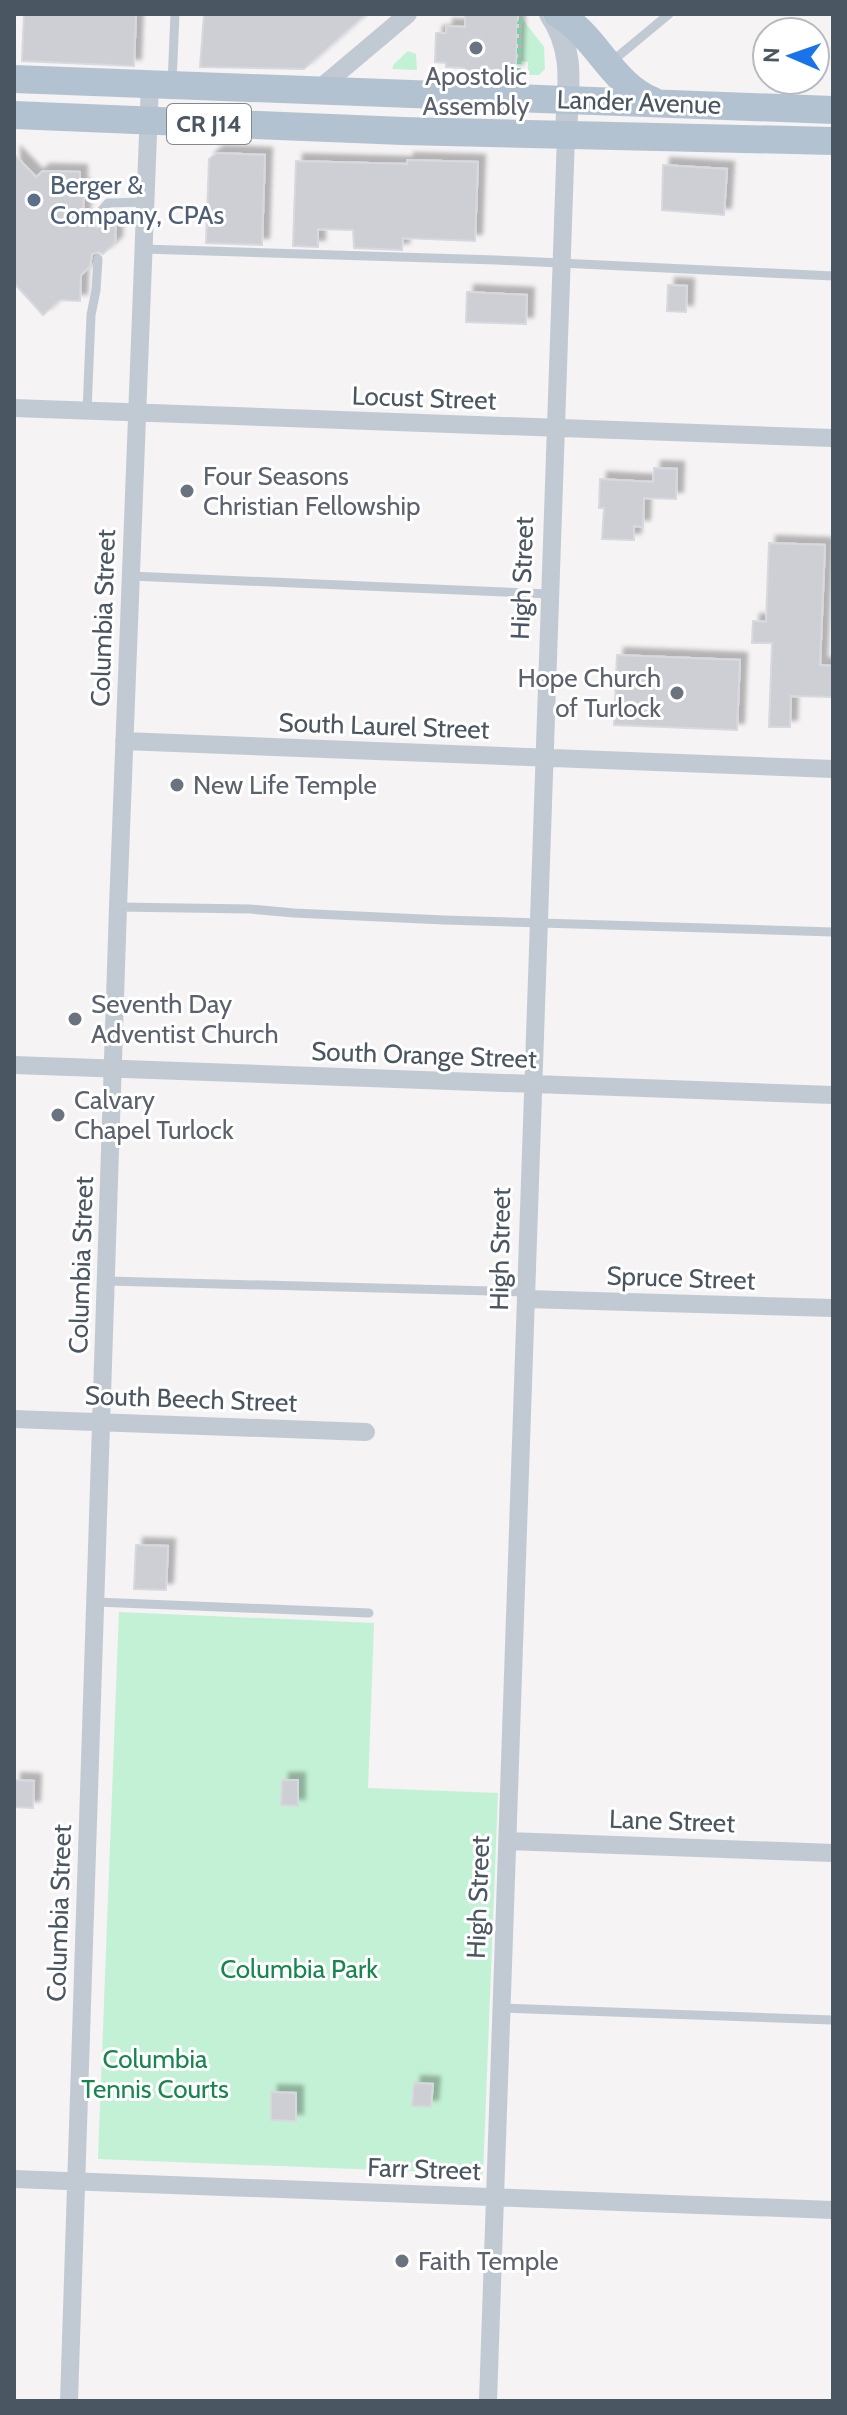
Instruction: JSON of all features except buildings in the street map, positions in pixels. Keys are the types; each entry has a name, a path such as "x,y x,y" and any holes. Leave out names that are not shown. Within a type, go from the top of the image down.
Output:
{"main road":[{"path":"558,14 571,21 636,92 662,103"},
{"name":"Lander Avenue","path":"14,79 662,103 826,103"},
{"name":"Lander Avenue","path":"14,115 566,136 833,141"}],"street":[{"path":"319,89 408,14"},
{"name":"High Street","path":"488,2401 567,99 567,49 560,28 550,14"},
{"name":"Columbia Street","path":"69,2401 118,907 148,121 161,84"},
{"name":"Locust Street","path":"14,408 833,438"},
{"name":"South Laurel Street","path":"124,741 833,769"},
{"name":"South Orange Street","path":"14,1065 833,1095"},
{"name":"Spruce Street","path":"527,1296 833,1308"},
{"name":"South Beech Street","path":"14,1419 366,1432"},
{"name":"Lane Street","path":"508,1841 833,1853"},
{"name":"Farr Street","path":"14,2179 833,2210"}],"lane":[{"path":"161,84 175,14"},
{"path":"608,64 669,14"},
{"path":"100,221 101,211 108,203 145,202"},
{"path":"143,249 464,259 833,276"},
{"path":"87,411 89,350 98,259"},
{"path":"130,576 549,594"},
{"path":"118,907 250,909 833,932"},
{"path":"107,1281 527,1296"},
{"path":"96,1602 369,1613"},
{"path":"502,2008 833,2020"}],"path":[{"path":"518,77 519,23 523,18"}],"green space":[{"path":"524,21 544,47 545,69 539,75 528,75 528,62 521,61"},
{"path":"408,51 416,54 417,70 392,69 394,64"},
{"name":"Columbia Park","path":"119,1612 374,1623 368,1788 498,1793 483,2174 98,2159"}],"place":[{"name":"Apostolic Assembly","path":"476,48"},
{"name":"Berger & Company, CPAs","path":"34,200"},
{"name":"Four Seasons Christian Fellowship","path":"187,491"},
{"name":"Hope Church of Turlock","path":"677,693"},
{"name":"New Life Temple","path":"177,785"},
{"name":"Seventh Day Adventist Church","path":"75,1019"},
{"name":"Calvary Chapel Turlock","path":"58,1115"},
{"name":"Faith Temple","path":"402,2261"}],"park label":[{"name":"Columbia Tennis Courts","path":"155,2074"}]}
